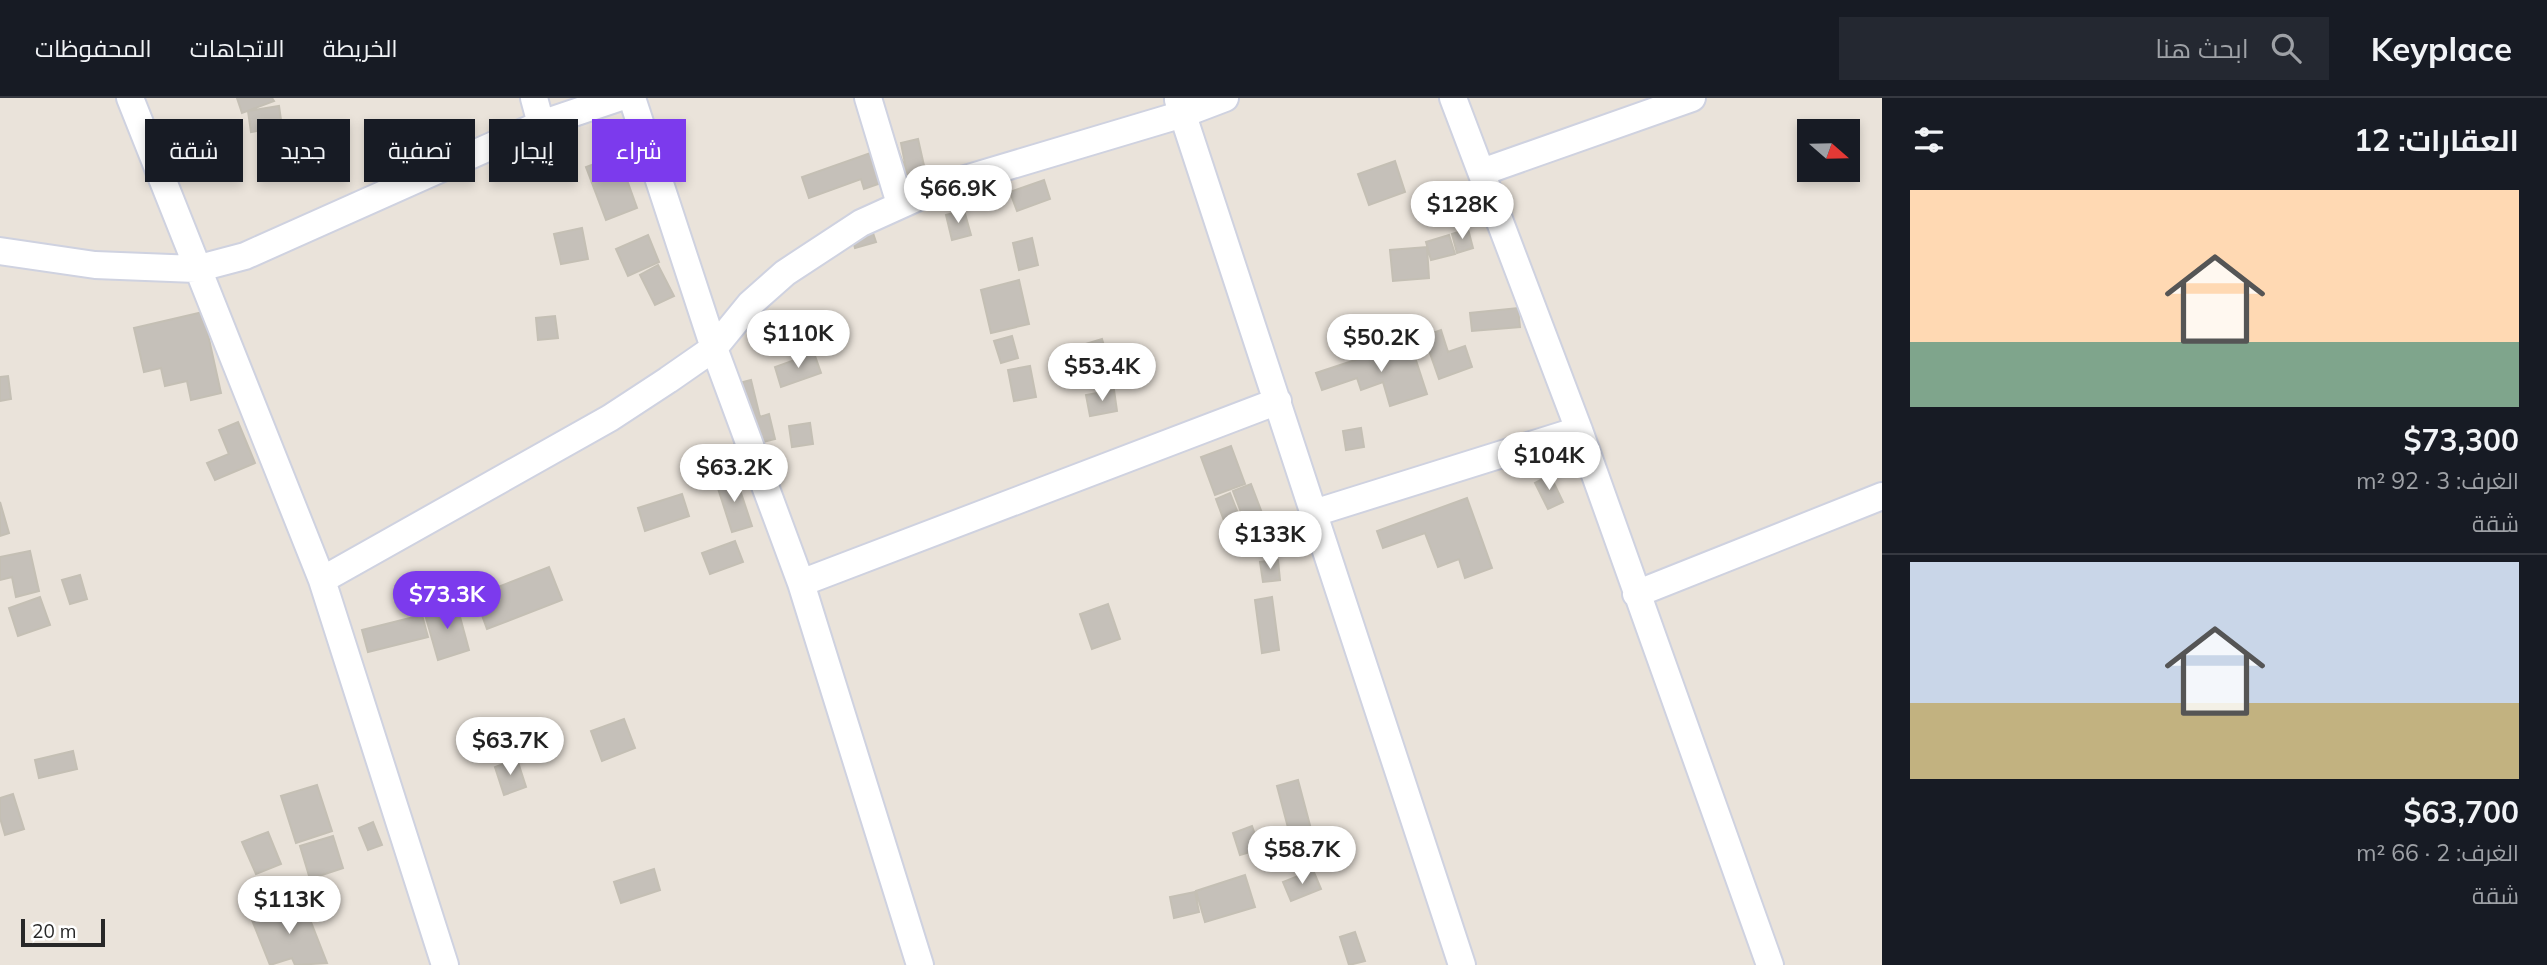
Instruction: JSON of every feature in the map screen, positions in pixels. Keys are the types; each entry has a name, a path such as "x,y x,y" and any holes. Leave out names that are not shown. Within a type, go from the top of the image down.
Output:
{"street":[{"path":"130,98 322,580 445,965"},
{"path":"534,98 540,119"},
{"path":"556,119 618,98"},
{"path":"632,98 714,348 801,583 920,965"},
{"path":"868,98 900,204"},
{"path":"322,580 610,418 714,348 750,304 785,273 861,223 945,185 1180,106 1225,98"},
{"path":"1453,98 1579,430 1769,965"},
{"path":"1482,172 1692,98"},
{"path":"1180,106 1462,965"},
{"path":"0,251 95,265 196,269 245,257 489,147"},
{"path":"801,583 1278,401"},
{"path":"1314,513 1579,430"},
{"path":"1636,594 1882,496"}],"building":[{"path":"237,98 272,98 274,101 242,113"},
{"path":"279,106 281,119 257,119 257,131 251,132 248,111"},
{"path":"918,139 925,170 907,174 901,143"},
{"path":"896,144 907,174 864,189 861,179 809,198 802,177"},
{"path":"1395,161 1405,192 1369,205 1358,174"},
{"path":"592,165 592,182 628,182 637,208 606,220 586,167"},
{"path":"1044,180 1050,199 1017,211 1010,192"},
{"path":"964,210 971,235 952,240 946,215"},
{"path":"871,227 876,242 855,248 851,234"},
{"path":"582,228 588,259 561,264 554,234"},
{"path":"1468,229 1473,248 1457,253 1452,234"},
{"path":"648,235 659,262 628,276 616,249"},
{"path":"1449,235 1455,254 1431,260 1426,242"},
{"path":"1032,238 1038,265 1019,270 1013,243"},
{"path":"1427,247 1429,278 1393,281 1390,250"},
{"path":"658,265 674,296 655,305 640,275"},
{"path":"1019,280 1029,324 991,333 981,290"},
{"path":"1518,308 1520,327 1472,331 1470,313"},
{"path":"203,312 221,393 191,400 187,381 165,386 161,368 144,372 134,328"},
{"path":"555,316 558,338 538,340 536,318"},
{"path":"1441,330 1448,352 1465,346 1472,367 1439,379 1424,336"},
{"path":"1012,336 1018,358 1001,363 994,341"},
{"path":"1102,339 1111,369 1075,380 1066,350"},
{"path":"1410,342 1427,394 1390,406 1383,382 1361,390 1357,378 1322,390 1316,373"},
{"path":"814,353 821,373 781,387 775,367"},
{"path":"1030,366 1036,397 1014,401 1008,370"},
{"path":"8,376 11,399 0,401 0,377"},
{"path":"751,380 760,417 769,414 775,439 736,449 720,388"},
{"path":"1114,390 1117,411 1090,416 1086,395"},
{"path":"238,422 255,463 215,480 207,463 229,454 219,430"},
{"path":"810,423 813,444 792,447 789,426"},
{"path":"1361,428 1364,447 1346,450 1343,431"},
{"path":"1231,446 1245,484 1215,495 1201,457"},
{"path":"735,475 752,526 732,532 716,482"},
{"path":"1550,475 1563,502 1548,509 1535,483"},
{"path":"1251,484 1262,513 1244,520 1233,491"},
{"path":"1230,493 1241,521 1226,526 1216,499"},
{"path":"682,494 689,516 645,531 638,508"},
{"path":"1467,498 1492,568 1465,578 1459,559 1438,567 1425,533 1383,548 1377,531"},
{"path":"0,502 9,533 0,536"},
{"path":"735,541 743,562 710,574 702,553"},
{"path":"30,551 39,591 16,597 12,577 0,580 0,557"},
{"path":"1278,560 1280,580 1263,582 1260,562"},
{"path":"549,567 562,600 487,629 475,596"},
{"path":"80,575 87,599 70,604 62,580"},
{"path":"40,597 50,625 18,636 9,608"},
{"path":"1272,597 1279,650 1262,653 1255,600"},
{"path":"456,602 469,650 438,660 424,611"},
{"path":"1108,604 1120,639 1092,649 1080,614"},
{"path":"422,615 428,637 368,652 362,630"},
{"path":"624,719 635,748 602,761 591,731"},
{"path":"73,751 77,769 39,778 35,760"},
{"path":"517,759 526,787 504,795 495,767"},
{"path":"1298,780 1316,848 1295,854 1277,786"},
{"path":"317,785 332,831 296,843 281,796"},
{"path":"13,794 24,829 5,835 0,818 0,798"},
{"path":"373,822 382,845 368,850 359,828"},
{"path":"1252,826 1260,849 1240,855 1233,833"},
{"path":"268,832 281,864 256,874 242,842"},
{"path":"333,836 343,868 310,879 300,846"},
{"path":"654,869 660,890 621,903 614,882"},
{"path":"1313,870 1321,889 1291,901 1283,882"},
{"path":"1245,875 1255,907 1205,922 1196,891"},
{"path":"1195,892 1199,912 1174,918 1170,897"},
{"path":"302,899 327,963 295,965 292,958 270,965 252,920"},
{"path":"1355,932 1365,961 1349,965 1340,937"}]}
